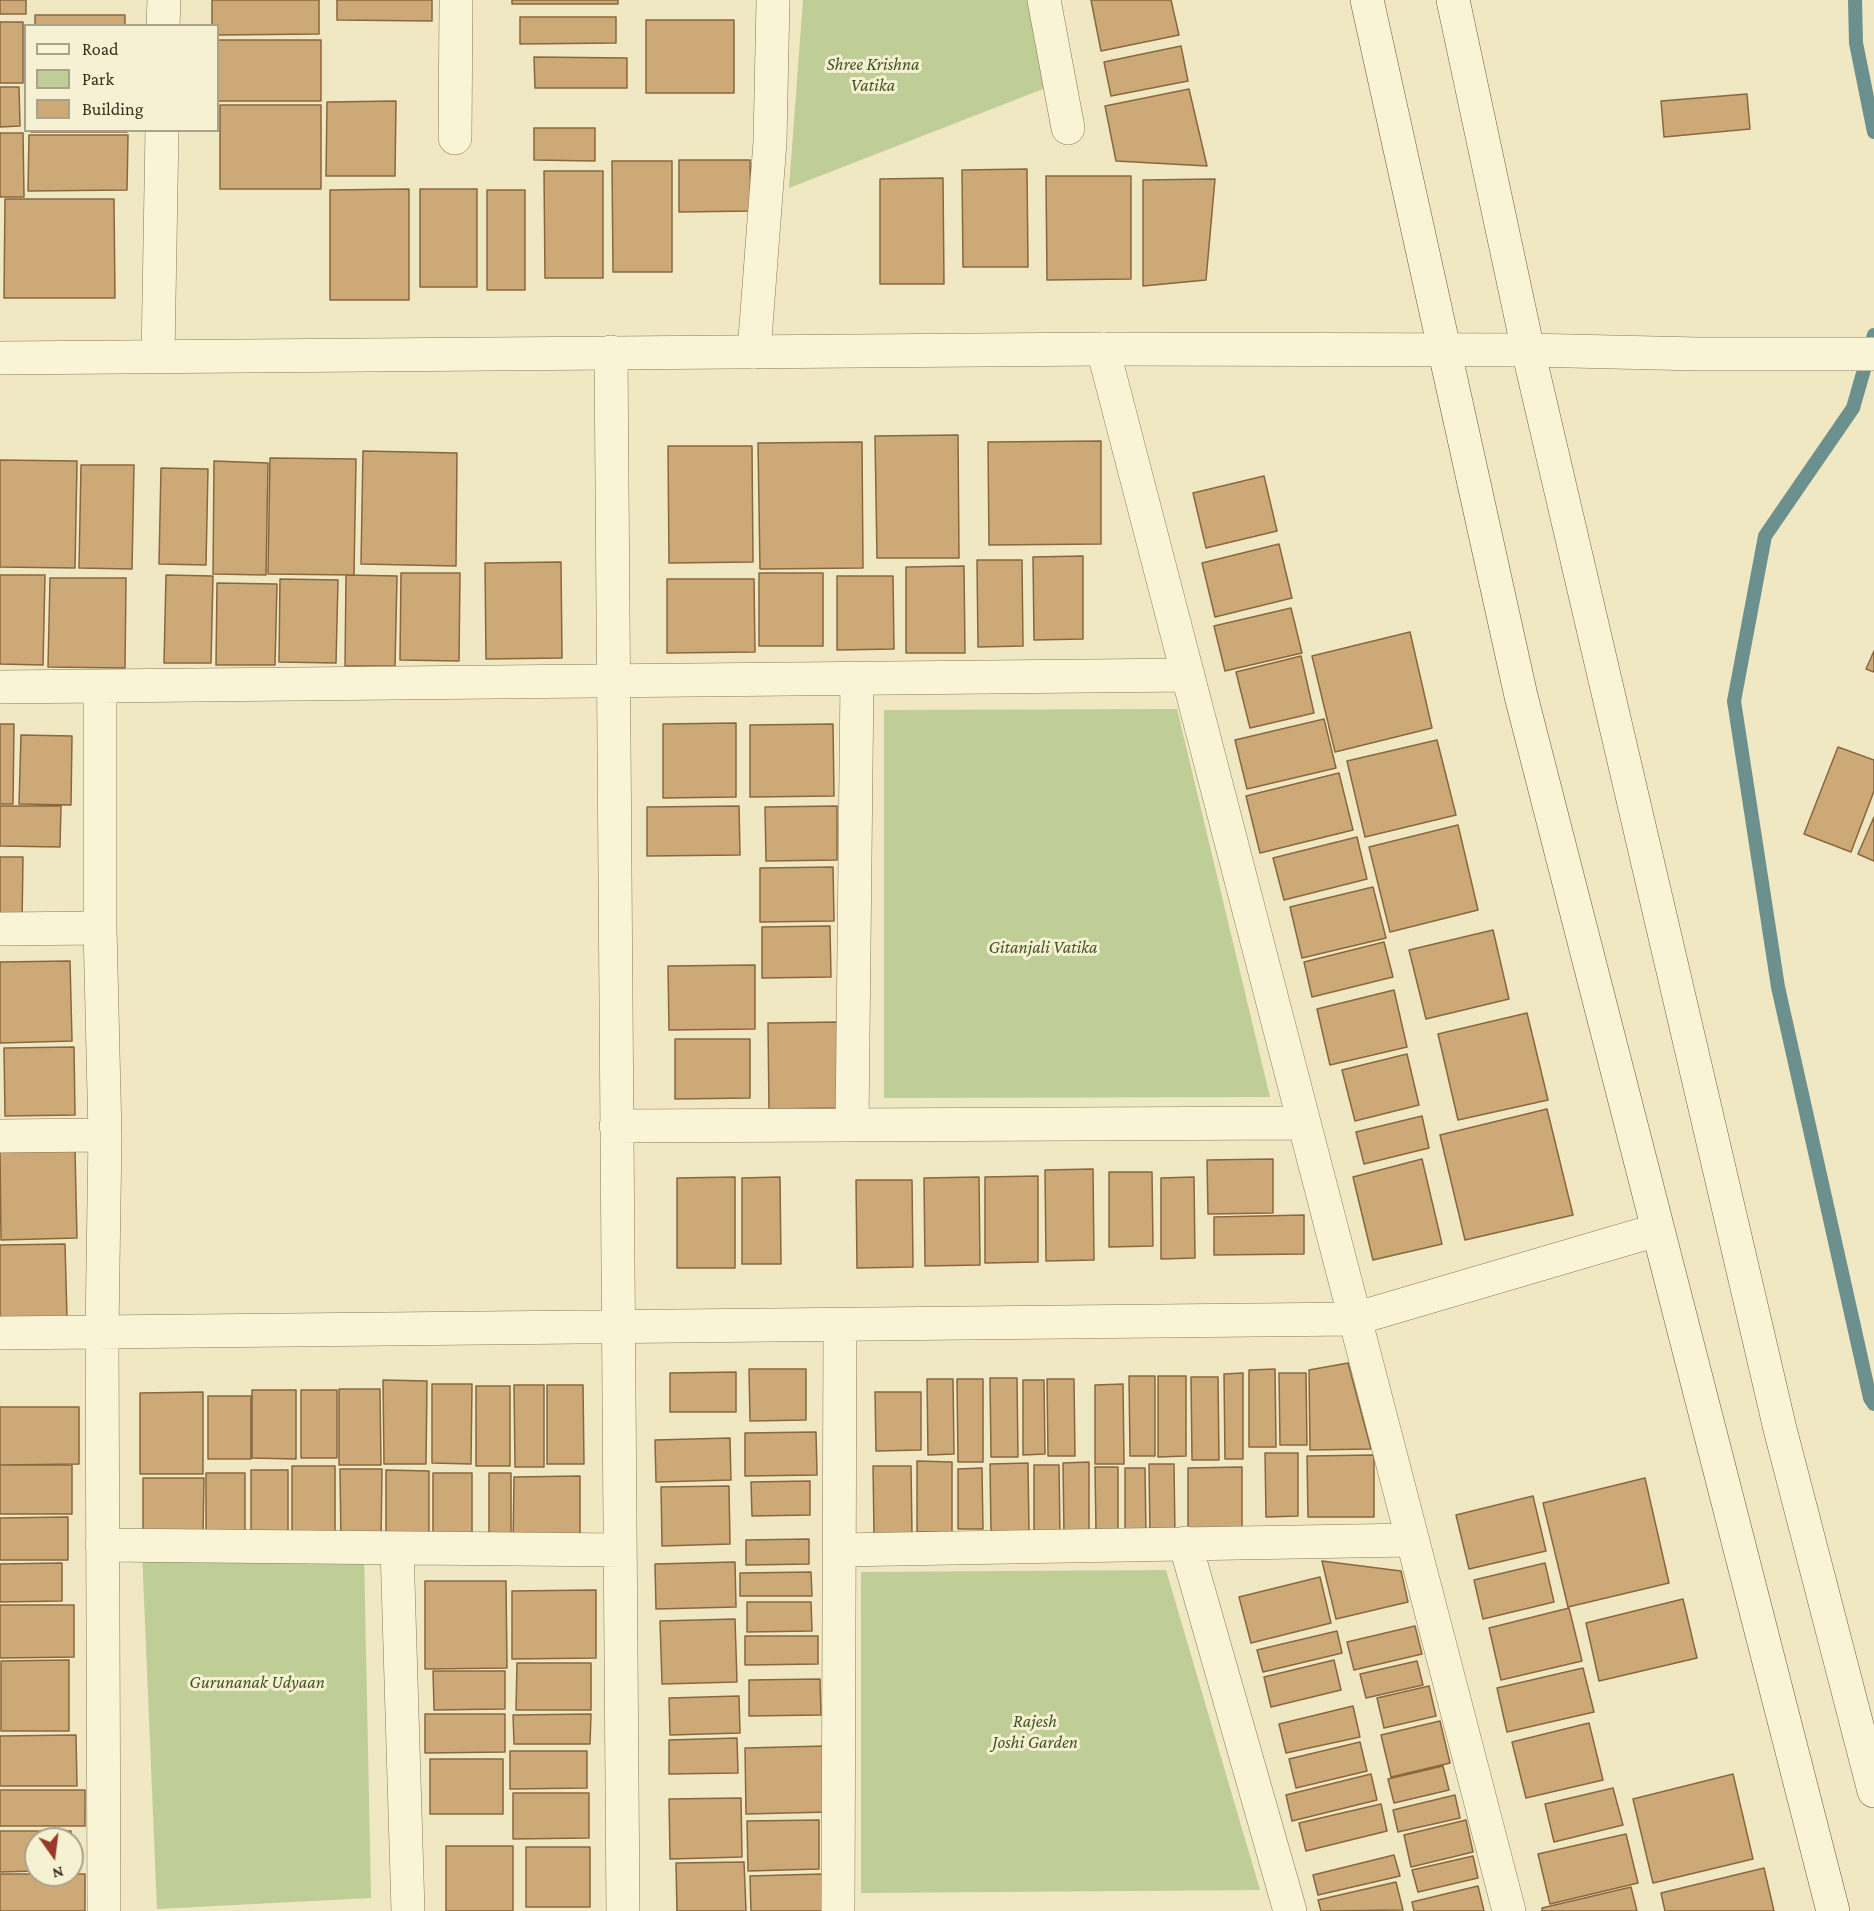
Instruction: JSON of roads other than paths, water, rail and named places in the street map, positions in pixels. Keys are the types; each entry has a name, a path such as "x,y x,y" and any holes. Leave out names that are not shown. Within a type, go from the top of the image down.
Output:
{"street":[{"path":"163,24 164,0"},
{"path":"455,138 456,0"},
{"path":"754,352 770,142 774,0"},
{"path":"1044,0 1068,128"},
{"path":"1367,0 1521,696 1833,1911"},
{"path":"1453,0 1528,350 1780,1429 1874,1791"},
{"path":"158,356 162,132"},
{"path":"1103,349 1509,1911"},
{"path":"0,358 1103,349 1446,349 1698,354 1874,354"},
{"path":"611,352 623,1911"},
{"path":"0,687 1188,675"},
{"path":"852,1125 857,679"},
{"path":"100,686 100,928 105,1135 102,1332 104,1911"},
{"path":"0,929 100,928"},
{"path":"616,1126 1303,1123"},
{"path":"0,1136 105,1135"},
{"path":"0,1333 1354,1319 1657,1230"},
{"path":"838,1911 840,1325"},
{"path":"839,1550 1411,1540"},
{"path":"1185,1544 1290,1911"},
{"path":"102,1545 620,1550"},
{"path":"397,1548 408,1911"}],"waterway":[{"path":"1855,0 1856,43 1874,132"},
{"path":"1874,335 1853,408 1765,536 1734,701 1778,987 1870,1398 1874,1404"}],"park label":[{"name":"Shree Krishna Vatika","path":"873,74"},
{"name":"Gitanjali Vatika","path":"1043,947"},
{"name":"Gurunanak Udyaan","path":"257,1682"},
{"name":"Rajesh Joshi Garden","path":"1035,1731"}]}
